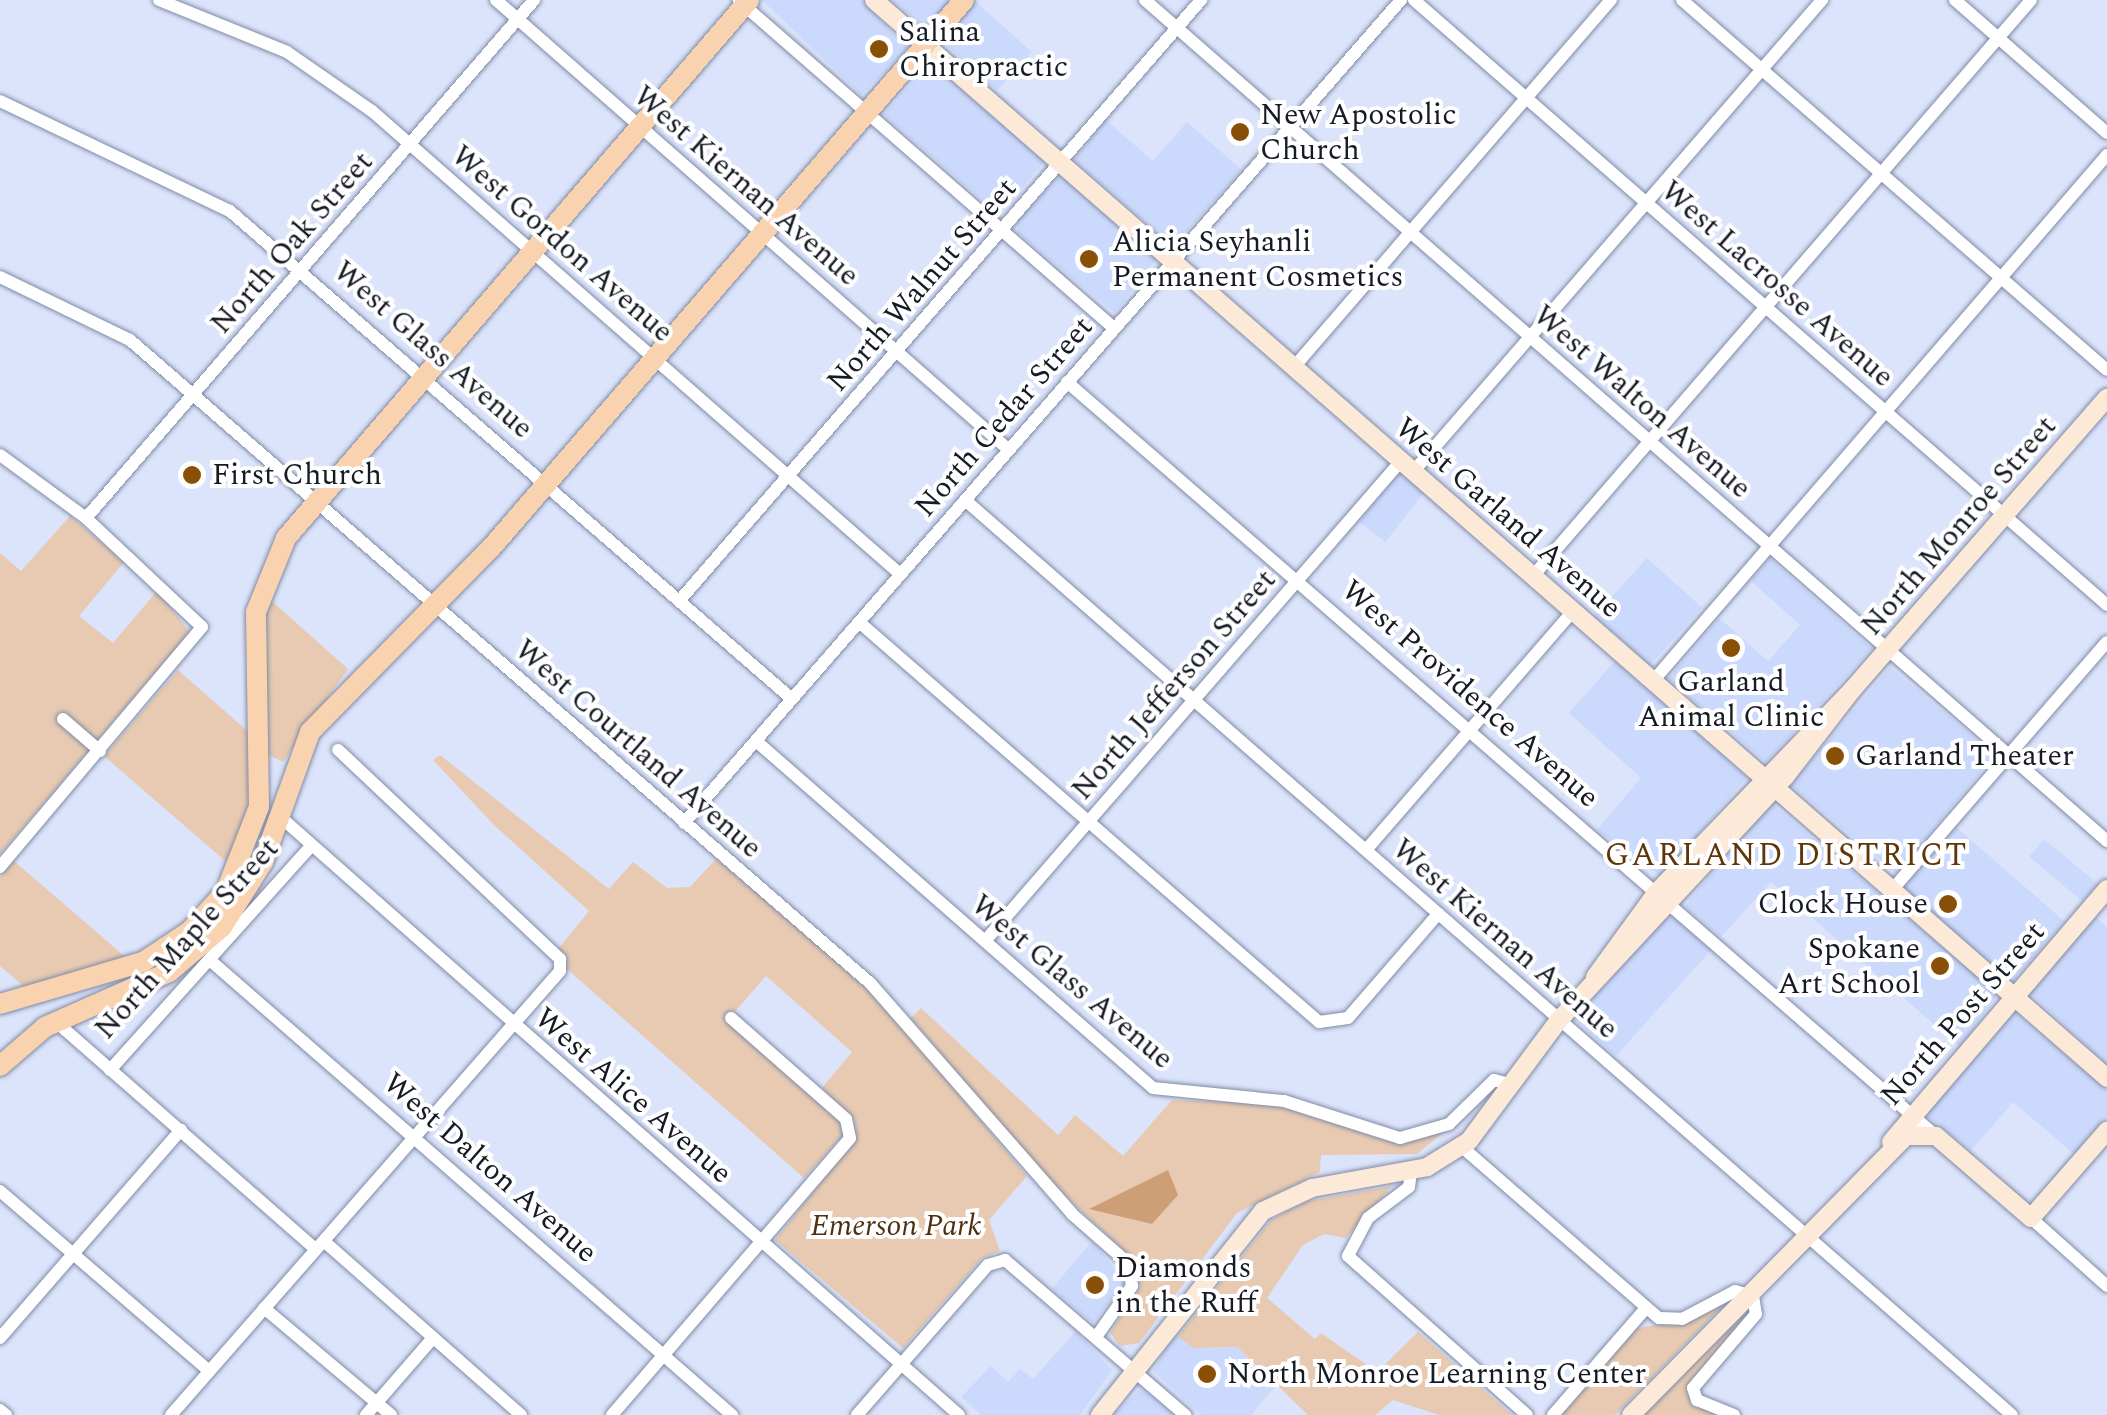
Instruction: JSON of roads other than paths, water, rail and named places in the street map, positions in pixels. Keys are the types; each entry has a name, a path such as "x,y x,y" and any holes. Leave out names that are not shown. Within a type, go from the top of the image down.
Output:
{"main road":[{"path":"0,1066 55,1021 148,983 204,946 246,895 310,732 546,483 964,0"},
{"path":"0,1004 158,954 201,920 235,876 261,788 256,612 286,538 744,2"}],"street":[{"name":"West Gordon Avenue","path":"160,0 287,52 410,144 900,574"},
{"name":"West Kiernan Avenue","path":"496,0 1008,450"},
{"name":"North Oak Street","path":"86,518 534,0"},
{"name":"West Garland Avenue","path":"874,0 2107,1078"},
{"name":"West Walton Avenue","path":"1145,0 2107,841"},
{"name":"North Walnut Street","path":"680,600 1200,0"},
{"name":"North Cedar Street","path":"684,823 1402,0"},
{"name":"West Lacrosse Avenue","path":"1414,0 2107,605"},
{"path":"1294,367 1611,0"},
{"path":"1682,0 2107,370"},
{"name":"North Jefferson Street","path":"985,941 1297,582 1530,338 1822,0"},
{"path":"1955,0 2107,133"},
{"path":"1533,576 2030,0"},
{"path":"744,2 1114,328"},
{"name":"West Glass Avenue","path":"0,101 194,190 302,270 792,699"},
{"path":"1653,681 2107,155"},
{"name":"West Courtland Avenue","path":"0,277 92,316 196,394 871,984 1072,1214 1128,1263 1132,1286 1096,1337"},
{"name":"West Providence Avenue","path":"1068,382 2107,1286"},
{"name":"North Monroe Street","path":"1100,1415 1263,1211 1312,1188 1411,1171 1462,1147 1558,1020 1663,898 1888,650 2107,398"},
{"path":"0,455 86,518 202,627 0,867"},
{"name":"West Kiernan Avenue","path":"964,500 2012,1415"},
{"path":"1366,850 1573,611"},
{"path":"859,622 1319,1022 1348,1018 1438,914"},
{"path":"1892,890 2107,642"},
{"path":"63,719 100,751"},
{"name":"West Glass Avenue","path":"756,741 985,941 1171,1095 1284,1101 1400,1138 1449,1124 1492,1081 1509,1084"},
{"path":"172,1415 555,980 560,959 338,750"},
{"name":"West Alice Avenue","path":"277,814 308,848 959,1415"},
{"name":"North Maple Street","path":"110,1070 212,962 308,848"},
{"name":"North Post Street","path":"1864,1178 1912,1114 2107,889"},
{"name":"West Dalton Avenue","path":"212,962 418,1137 732,1415"},
{"path":"612,1415 762,1243 852,1131 731,1018"},
{"path":"55,1021 521,1415"},
{"path":"0,1338 181,1130"},
{"path":"2031,1218 2107,1131"},
{"name":"North Post Street","path":"1631,1415 1810,1239 1906,1136 1936,1136"},
{"path":"1462,1147 1646,1308 1673,1321 1733,1292 1753,1296 1756,1314 1693,1391 1734,1415"},
{"path":"1411,1171 1409,1188 1368,1218 1346,1252 1527,1415"},
{"path":"0,1191 208,1371"},
{"path":"857,1415 988,1265 1006,1260 1185,1415"},
{"path":"264,1308 390,1415"},
{"path":"1554,1415 1646,1308"},
{"path":"366,1415 433,1338"},
{"path":"0,1410 6,1415"}],"place":[{"name":"Salina Chiropractic","path":"879,49"},
{"name":"New Apostolic Church","path":"1240,132"},
{"name":"Alicia Seyhanli Permanent Cosmetics","path":"1089,259"},
{"name":"First Church","path":"192,475"},
{"name":"Garland Animal Clinic","path":"1731,648"},
{"name":"Garland Theater","path":"1835,756"},
{"name":"Clock House","path":"1948,904"},
{"name":"Spokane Art School","path":"1940,966"},
{"name":"Diamonds in the Ruff","path":"1095,1285"},
{"name":"North Monroe Learning Center","path":"1207,1374"}],"district":[{"name":"GARLAND DISTRICT","path":"1787,856"}],"park label":[{"name":"Emerson Park","path":"896,1226"}]}
